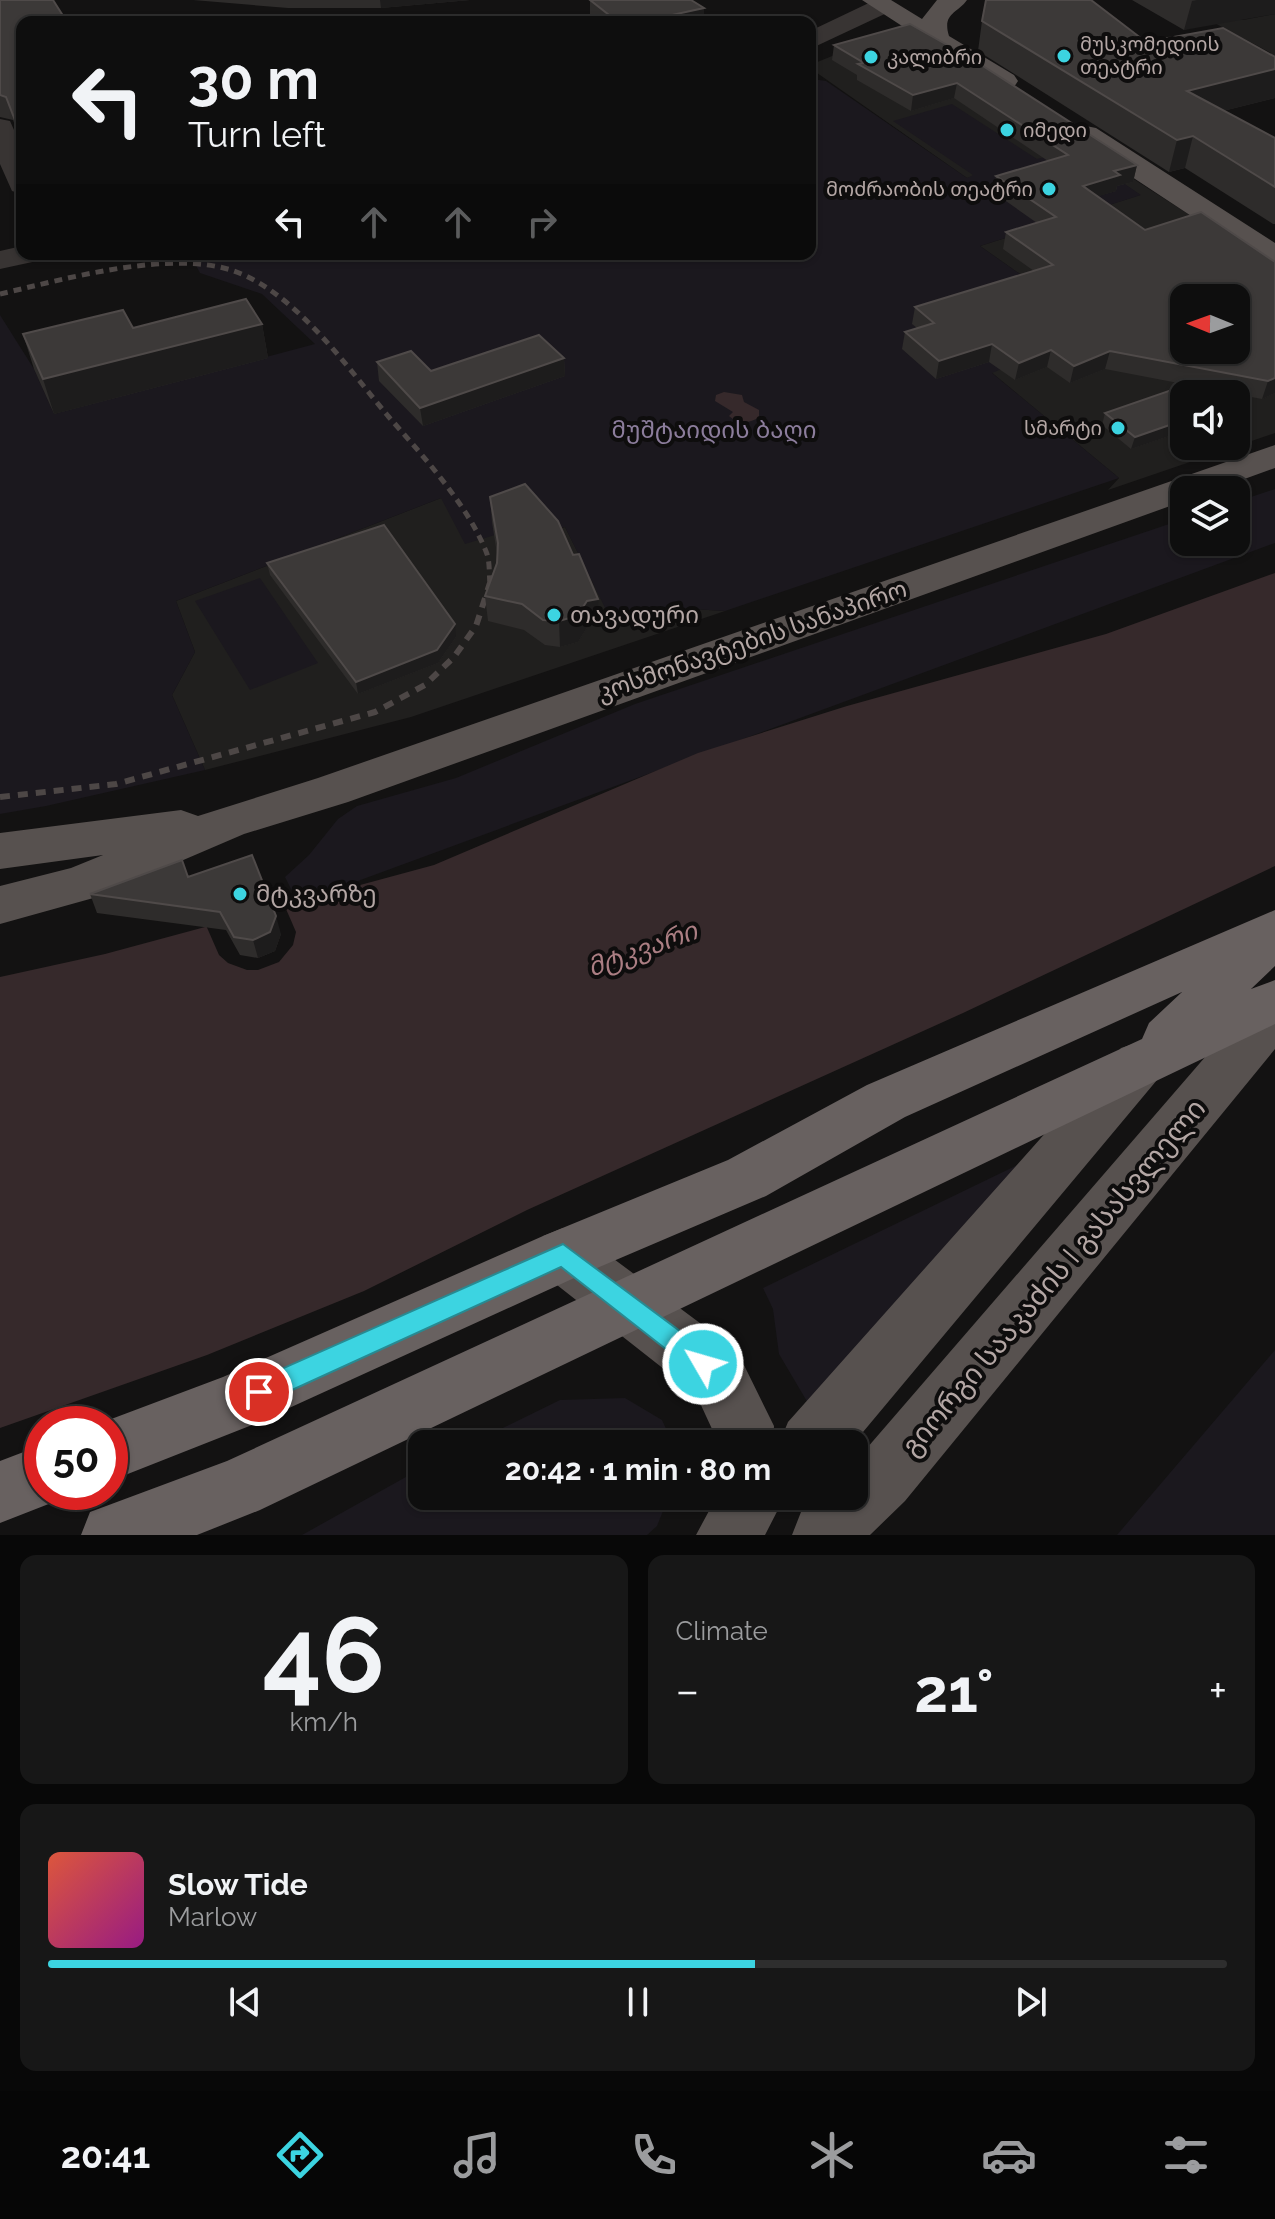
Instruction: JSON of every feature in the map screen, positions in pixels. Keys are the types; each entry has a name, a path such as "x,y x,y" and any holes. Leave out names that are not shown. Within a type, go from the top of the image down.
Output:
{"highway":[{"path":"128,1443 231,1404 563,1255 747,1178 886,1101 1275,929"},
{"path":"1139,1064 1275,935"},
{"path":"113,1535 238,1488 1275,1001"},
{"path":"0,1492 24,1483"}],"main road":[{"path":"878,3 907,0"},
{"path":"937,37 932,26 936,16 942,5 955,0"},
{"path":"878,3 1028,96"},
{"path":"1064,120 1267,248"},
{"name":"კოსმონავტების სანაპირო","path":"0,905 80,884 228,822 332,790 1275,456"},
{"name":"კოსმონავტების სანაპირო","path":"0,851 76,838 228,822"},
{"name":"გიორგი სააკაძის I გასასვლელი","path":"824,1535 883,1479 1275,1012"},
{"path":"825,1430 1139,1064"},
{"path":"563,1255 695,1356 721,1382 743,1430"},
{"path":"716,1535 728,1510"},
{"path":"728,1535 745,1510"}],"street":[{"path":"816,38 878,3"},
{"path":"0,127 16,169"}],"shaded area":[{"path":"1188,9 1243,20 1275,14 1275,93 1238,62 1271,53"},
{"path":"913,37 1275,270 1275,433 1250,442 1250,380 1170,380 1170,460 1196,460 1108,490 1119,478 991,372 1097,328 980,246 1140,195 1074,150 967,178 816,72 816,63 874,39"},
{"path":"441,498 525,526 537,533 565,527 614,624 676,608 725,611 411,717 205,770 172,695 195,652 176,601"}],"green space":[{"name":"მუშტაიდის ბაღი","path":"816,80 826,81 967,178 973,175 893,121 952,104 1037,159 1074,150 1141,195 980,246 1098,329 992,373 1119,478 725,611 676,608 613,624 565,527 537,533 525,526 465,544 441,498 176,601 195,652 172,695 205,770 0,814 0,315 34,369 54,414 315,344 262,294 200,273 193,260 816,260"},
{"path":"1275,489 1275,543 1250,552 1250,497"},
{"path":"1170,524 1170,556 1240,556 298,903 285,877 309,855 338,819 357,806 456,778 635,704"},
{"path":"260,578 318,663 250,690 195,601"},
{"path":"1038,1155 815,1415 779,1354 773,1309 763,1288"},
{"path":"1275,1350 1275,1535 1117,1535"},
{"path":"625,1398 662,1420 667,1430 499,1430 560,1400"},
{"path":"408,1476 408,1510 663,1510 657,1526 647,1535 302,1535"}],"water":[{"path":"724,392 742,395 744,402 759,410 759,417 744,422 733,419 729,416 733,412 715,401 716,395"},
{"name":"მტკვარი","path":"1275,573 1275,866 963,1013 527,1210 364,1291 207,1355 62,1406 24,1406 24,1420 0,1428 0,977 105,954 434,865 698,753 847,706 1106,634"}],"pier":[{"path":"283,902 296,932 293,945 279,962 258,970 247,970 228,963 219,955 205,923"}],"building":[{"path":"0,0 53,0 63,16 16,16 16,123 6,97 0,95"},
{"path":"590,0 691,0 704,8 673,16 610,16"},
{"path":"986,0 1091,0 1146,42 1223,28 1275,57 1275,69 1187,91 1275,138 1275,187 1193,136 1177,140 982,21"},
{"path":"910,24 972,59 1137,165 1114,171 1120,175 1083,186 1145,230 1201,212 1275,262 1275,378 1268,381 1178,364 1250,364 1250,284 1170,284 1170,362 1110,351 1074,366 1051,350 1019,363 992,344 939,361 905,332 934,323 915,307 1053,265 1006,232 1056,217 996,176 1068,155 957,83 913,95 858,64 864,63 834,45"},
{"path":"246,299 262,324 43,379 23,334 123,310 133,328"},
{"path":"539,335 564,358 420,408 377,362 411,351 431,371"},
{"path":"1170,391 1170,425 1135,437 1105,413"},
{"path":"525,484 558,521 573,555 579,554 598,599 587,601 577,616 559,621 543,620 522,604 485,596 497,563 498,543 490,497"},
{"path":"384,525 455,624 437,650 356,682 267,563"},
{"path":"252,855 276,916 270,932 253,940 234,937 220,912 90,894 182,860 188,877"}],"railway":[{"path":"0,294 86,274 180,263 234,271 257,282 278,296 319,333 444,482 479,536 488,558 490,583"},
{"path":"0,797 116,784 375,712 425,685 454,657 476,626 490,583"}],"place":[{"name":"მუსკომედიის თეატრი","path":"1064,56"},
{"name":"კალიბრი","path":"871,57"},
{"name":"იმედი","path":"1007,130"},
{"name":"მოძრაობის თეატრი","path":"1049,189"},
{"name":"სმარტი","path":"1118,428"},
{"name":"თავადური","path":"554,615"},
{"name":"მტკვარზე","path":"240,894"}],"route":[{"path":"259,1392 563,1255 703,1364"}]}
